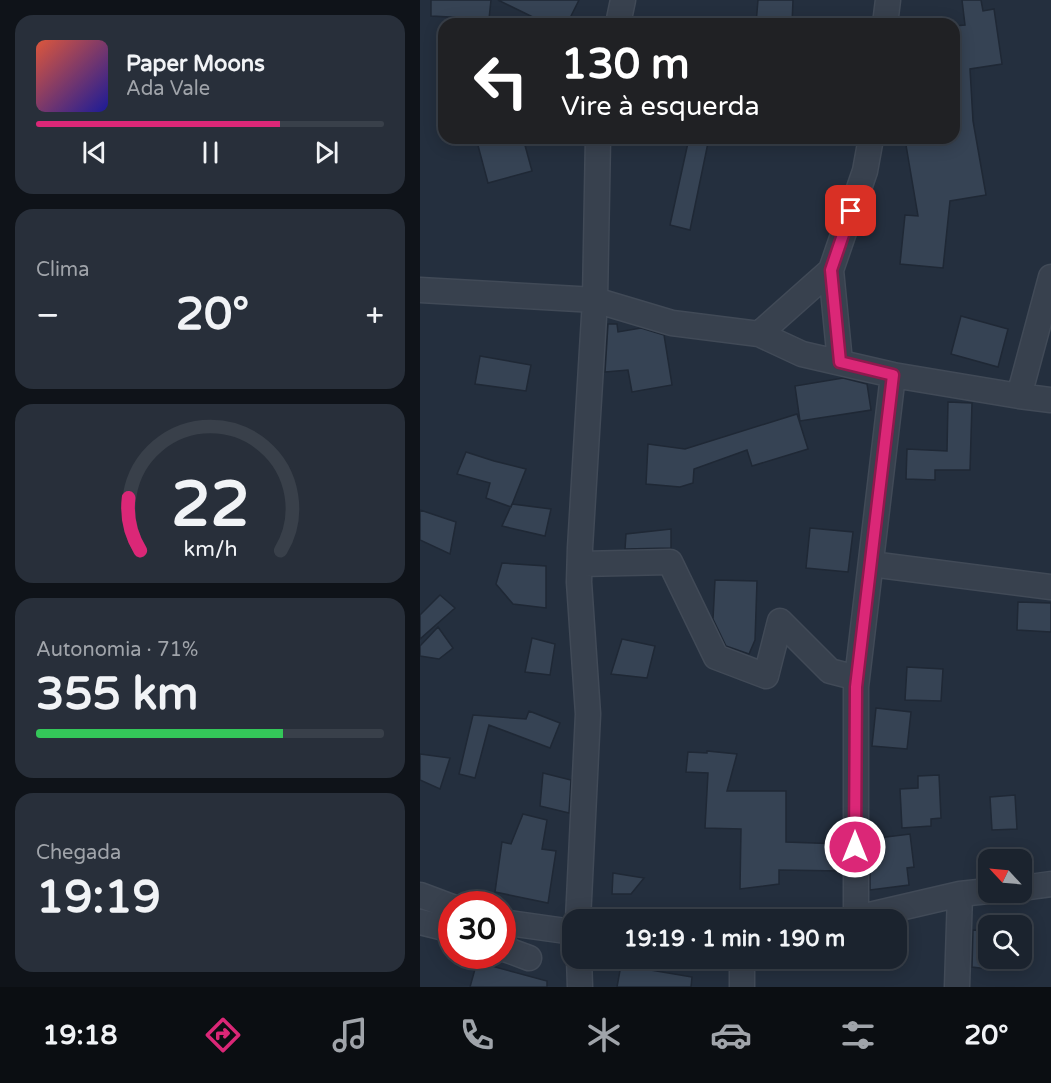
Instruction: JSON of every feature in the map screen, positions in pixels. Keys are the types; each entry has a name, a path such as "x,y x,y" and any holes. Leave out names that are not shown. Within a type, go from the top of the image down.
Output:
{"street":[{"path":"619,18 623,0"},
{"path":"886,18 888,0"},
{"path":"579,909 588,714 580,564 595,300 598,144"},
{"path":"840,362 831,270 864,171 870,144"},
{"path":"759,334 831,270"},
{"path":"1019,396 1051,277"},
{"path":"420,290 595,300 672,323 759,334 802,354 893,375 1051,400"},
{"path":"852,909 857,678 893,375"},
{"path":"580,564 670,562 716,657 766,676 780,621 830,671 857,678"},
{"path":"871,564 1051,587"},
{"path":"1032,887 1051,884"},
{"path":"895,909 978,892"},
{"path":"957,987 960,894"},
{"path":"420,895 438,902"},
{"path":"420,922 438,926"},
{"path":"516,924 562,930"},
{"path":"516,953 529,958"},
{"path":"579,969 580,987"},
{"path":"742,969 742,987"}],"building":[{"path":"431,0 491,0 489,18 431,16"},
{"path":"498,0 579,0 570,18 535,18"},
{"path":"758,0 793,0 792,18 756,18"},
{"path":"962,0 981,0 983,11 994,9 1002,64 970,69 973,121 986,195 950,201 943,268 900,264 905,215 918,216 906,145 960,144 960,25 965,25"},
{"path":"478,144 525,144 532,171 488,183"},
{"path":"688,144 708,144 690,230 670,225"},
{"path":"961,316 1008,329 998,367 951,354"},
{"path":"608,324 617,324 618,332 641,328 664,335 672,385 632,392 628,370 605,372"},
{"path":"480,356 531,365 526,391 475,384"},
{"path":"843,378 867,384 871,410 800,421 795,386"},
{"path":"948,402 972,403 970,470 935,470 935,480 906,479 907,449 947,451"},
{"path":"797,414 808,449 752,466 747,450 694,469 693,483 680,487 646,484 648,444 685,449"},
{"path":"466,452 526,469 511,507 486,498 490,483 457,474"},
{"path":"512,504 551,509 545,536 502,526"},
{"path":"420,510 456,522 450,554 420,540"},
{"path":"810,528 853,532 848,572 806,568"},
{"path":"671,529 671,548 625,549 626,534"},
{"path":"502,563 546,566 546,608 513,604 496,584"},
{"path":"715,580 757,581 755,640 749,654 726,646 713,619"},
{"path":"440,595 455,608 420,639 420,615"},
{"path":"1018,602 1051,603 1051,632 1017,630"},
{"path":"438,627 453,648 439,659 420,656 420,646"},
{"path":"532,638 555,644 550,675 525,672"},
{"path":"622,639 655,646 647,678 611,674"},
{"path":"907,667 943,669 941,701 905,700"},
{"path":"876,708 911,712 907,749 872,746"},
{"path":"529,711 560,723 550,748 489,725 475,778 459,774 473,715 526,719"},
{"path":"707,751 737,754 727,791 786,791 786,842 842,844 842,871 779,870 779,884 740,889 741,829 705,828 708,773 686,772 688,752 707,753"},
{"path":"420,754 450,758 440,789 420,780"},
{"path":"543,773 571,780 569,813 540,806"},
{"path":"939,775 941,818 931,819 931,826 902,828 900,789 918,788 918,776"},
{"path":"1015,795 1017,829 992,830 990,797"},
{"path":"523,814 547,820 542,849 556,851 548,903 516,896 516,891 495,891 502,842 511,844"},
{"path":"910,834 914,867 907,868 909,885 870,890 870,839"},
{"path":"613,873 644,878 631,894 612,894"},
{"path":"973,930 978,930 978,968 972,967"},
{"path":"475,969 503,969 547,981 547,987 470,987"},
{"path":"620,969 645,969 692,977 691,987 617,987"}],"route":[{"path":"851,211 831,270 840,362 893,375 856,687 855,847"}]}
